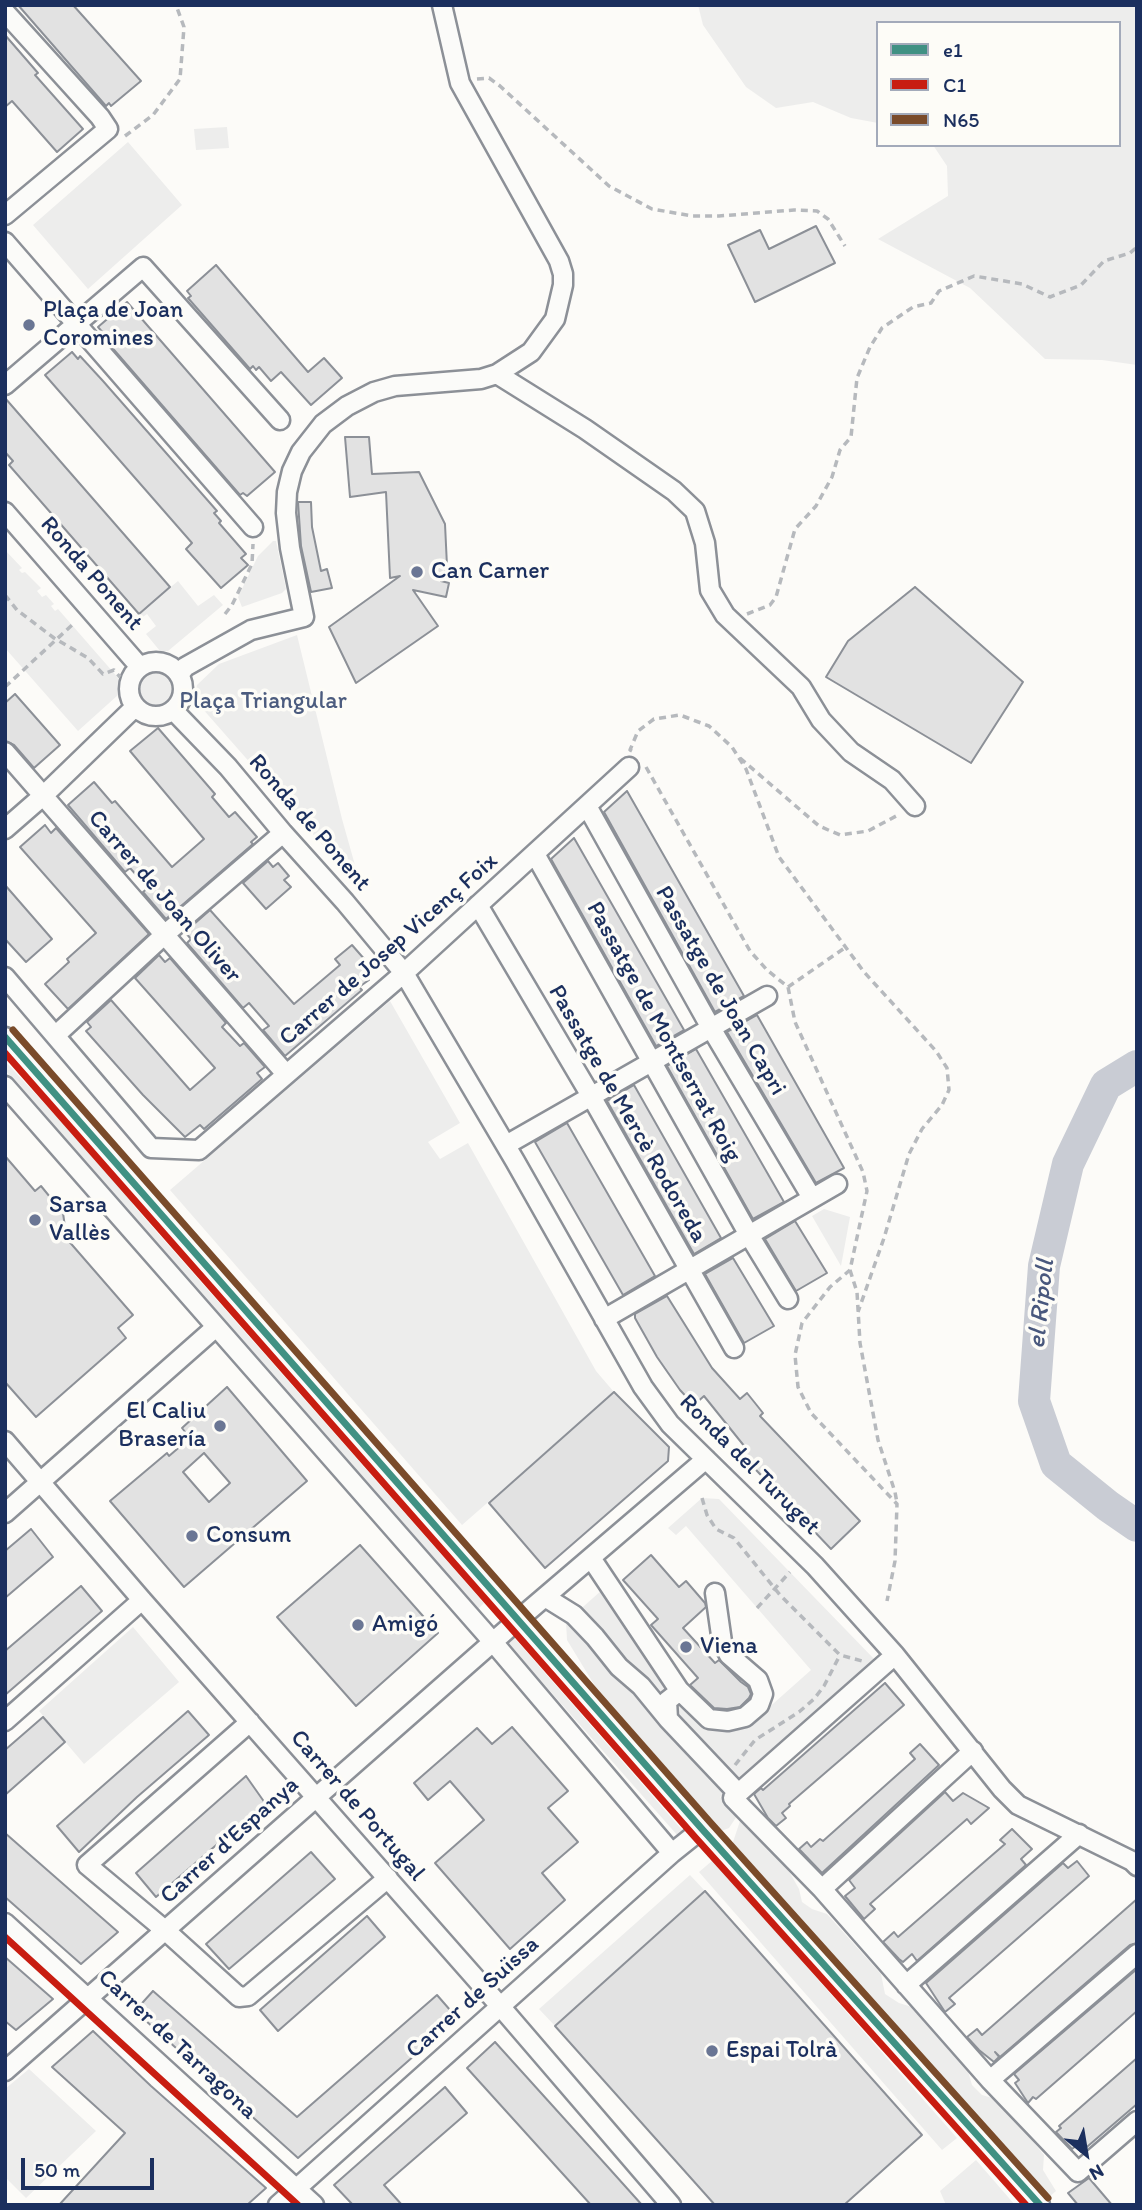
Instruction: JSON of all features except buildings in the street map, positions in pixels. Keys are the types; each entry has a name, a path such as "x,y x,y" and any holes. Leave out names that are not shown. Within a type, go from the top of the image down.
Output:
{"street":[{"path":"178,675 185,667 251,630 304,617 290,548 286,513 287,492 292,471 301,452 323,424 347,405 374,392 396,386 481,379 498,374 523,359 547,333 558,309 563,274 550,242 460,83 442,5"},
{"path":"5,12 108,129 5,215"},
{"path":"5,242 253,527"},
{"path":"5,385 143,267 280,420"},
{"path":"498,374 674,491 695,511 705,543 710,590 729,620 801,687 821,720 851,752 892,780 915,806"},
{"name":"Ronda Ponent","path":"5,512 140,667"},
{"path":"148,663 165,664 178,675 182,682 182,697 173,710 166,714 149,715 135,706 129,683 140,667 148,663"},
{"path":"5,829 44,795 135,706"},
{"name":"Ronda de Ponent","path":"173,710 228,767 404,973"},
{"name":"Carrer de Joan Oliver","path":"5,752 286,1074"},
{"name":"Carrer de Josep Vicenç Foix","path":"56,1035 151,1148 199,1150 404,973 535,854 587,806 629,759"},
{"name":"Passatge de Joan Capri","path":"587,806 710,1028 812,1198"},
{"path":"5,977 56,1035 163,936 283,833"},
{"name":"Passatge de Montserrat Roig","path":"535,854 749,1235 788,1299"},
{"name":"Passatge de Mercè Rodoreda","path":"478,905 591,1096 734,1348"},
{"name":"Ronda del Turuget","path":"404,973 506,1145 643,1387 670,1424 815,1566 895,1655 1002,1789 1018,1805 1132,1861 1137,1866"},
{"path":"506,1145 767,996"},
{"path":"5,1037 702,1829 1040,2205"},
{"path":"5,1086 493,1643 672,1853"},
{"path":"604,1319 837,1184"},
{"path":"5,1513 216,1327"},
{"name":"Carrer de Portugal","path":"5,1441 671,2205"},
{"name":"Carrer d'Espanya","path":"5,2071 519,1619 706,1460"},
{"path":"590,1558 679,1690 709,1719 728,1721 745,1717 759,1705 763,1693 758,1681 729,1655 722,1642 715,1593"},
{"path":"545,1597 574,1615 619,1667 641,1686 990,2080 1078,2172 1137,2121"},
{"path":"5,1721 142,1600"},
{"path":"734,1793 895,1655"},
{"path":"668,1719 667,1701 676,1694"},
{"path":"250,1722 87,1865 239,1997 248,1996 388,1878"},
{"path":"822,1889 973,1751"},
{"name":"Carrer de Suïssa","path":"278,2205 702,1829"},
{"path":"906,1985 1079,1834"},
{"name":"Carrer de Tarragona","path":"5,1923 314,2205"},
{"path":"990,2080 1137,1954"}],"path":[{"path":"97,137 109,149 153,115 180,79 184,27 176,5"},
{"path":"466,92 478,77 489,78 608,186 652,209 693,216 817,211 828,219 845,246"},
{"path":"729,620 763,609 776,597 795,529 816,506 832,477 840,450 851,437 857,378 870,347 882,328 905,311 931,303 939,291 974,276 1022,284 1050,297 1081,285 1104,261 1130,253 1137,247"},
{"path":"225,614 252,564 253,527"},
{"path":"5,595 17,610 56,639 88,658 103,674 114,670 120,677"},
{"path":"5,700 5,689 72,625"},
{"path":"629,759 639,731 654,719 680,715 709,726 732,747 757,795 779,857 864,972 936,1051 947,1068 949,1090 942,1105 922,1129 909,1154 858,1312"},
{"path":"738,757 819,825 840,835 868,831 915,806"},
{"path":"788,987 846,947"},
{"path":"850,1270 857,1292 862,1356 878,1440 897,1504"},
{"path":"702,1498 707,1515 716,1529 734,1538 775,1589 840,1654 867,1661"},
{"path":"757,1608 790,1572"},
{"path":"734,1793 729,1780 732,1770 743,1755 755,1740 814,1699 824,1686 840,1654"}],"green space":[{"path":"698,5 1137,5 1137,365 1102,360 1045,359 970,288 878,239 948,196 947,166 934,147 1121,147 1121,21 876,21 876,123 851,118 813,102 776,108 746,87 703,25"},
{"path":"227,127 229,148 196,150 194,129"},
{"path":"128,142 182,205 88,289 33,225"},
{"path":"276,541 286,589 282,593 242,607 238,597 258,556"},
{"path":"5,550 22,568 19,570 25,572 41,588 37,591 42,597 46,595 54,604 51,606 55,611 58,609 120,680 118,695 78,731 5,648"},
{"path":"178,581 198,606 214,595 223,605 168,651 160,651 146,634 156,626 147,614 136,622 133,618"},
{"name":"Plaça Triangular","path":"297,635 362,890 194,699 197,685 219,664"},
{"path":"156,672 168,677 173,689 168,701 156,706 144,701 139,689 144,677"},
{"path":"390,1001 460,1123 428,1142 440,1159 468,1143 596,1371 614,1392 462,1525 170,1190"},
{"path":"5,1061 132,1198 133,1205 484,1603 477,1610 5,1070"},
{"path":"824,1209 850,1217 841,1266 812,1216"},
{"path":"702,1498 719,1499 877,1662 720,1797 737,1816 729,1828 721,1831 595,1686 567,1640 566,1622 602,1590 682,1701 745,1723 765,1711 811,1670 686,1526 676,1535 668,1528"},
{"path":"133,1627 179,1682 84,1764 39,1711"},
{"path":"511,1634 683,1831 678,1836 505,1640"},
{"path":"740,1821 748,1821 790,1873 799,1889 802,1902 827,1914 881,1974 885,1994 912,2007 967,2068 972,2085 982,2095 999,2100 1044,2155 1043,2170 1056,2191 1048,2198 1027,2170 732,1845"},
{"path":"713,1860 957,2138 942,2150 699,1872"},
{"path":"690,1875 705,1891 555,2026 539,2009"},
{"path":"29,2069 96,2131 26,2198 5,2177 5,2089"},
{"path":"976,2160 1015,2205 946,2205 940,2191"}],"waterway":[{"name":"el Ripoll","path":"1137,1066 1106,1085 1068,1164 1044,1266 1034,1401 1056,1464 1137,1526"}],"transit line":[{"name":"N65","path":"13,1030 710,1822 1048,2198"},
{"name":"e1","path":"5,1037 702,1829 1040,2205"},
{"name":"C1","path":"5,1053 694,1836 1026,2205"},
{"name":"C1","path":"5,1937 298,2205"}],"place":[{"name":"Plaça de Joan Coromines","path":"29,325"},
{"name":"Can Carner","path":"417,572"},
{"name":"Sarsa Vallès","path":"35,1220"},
{"name":"El Caliu Brasería","path":"220,1426"},
{"name":"Consum","path":"192,1536"},
{"name":"Amigó","path":"358,1625"},
{"name":"Viena","path":"686,1647"},
{"name":"Espai Tolrà","path":"712,2051"}]}
